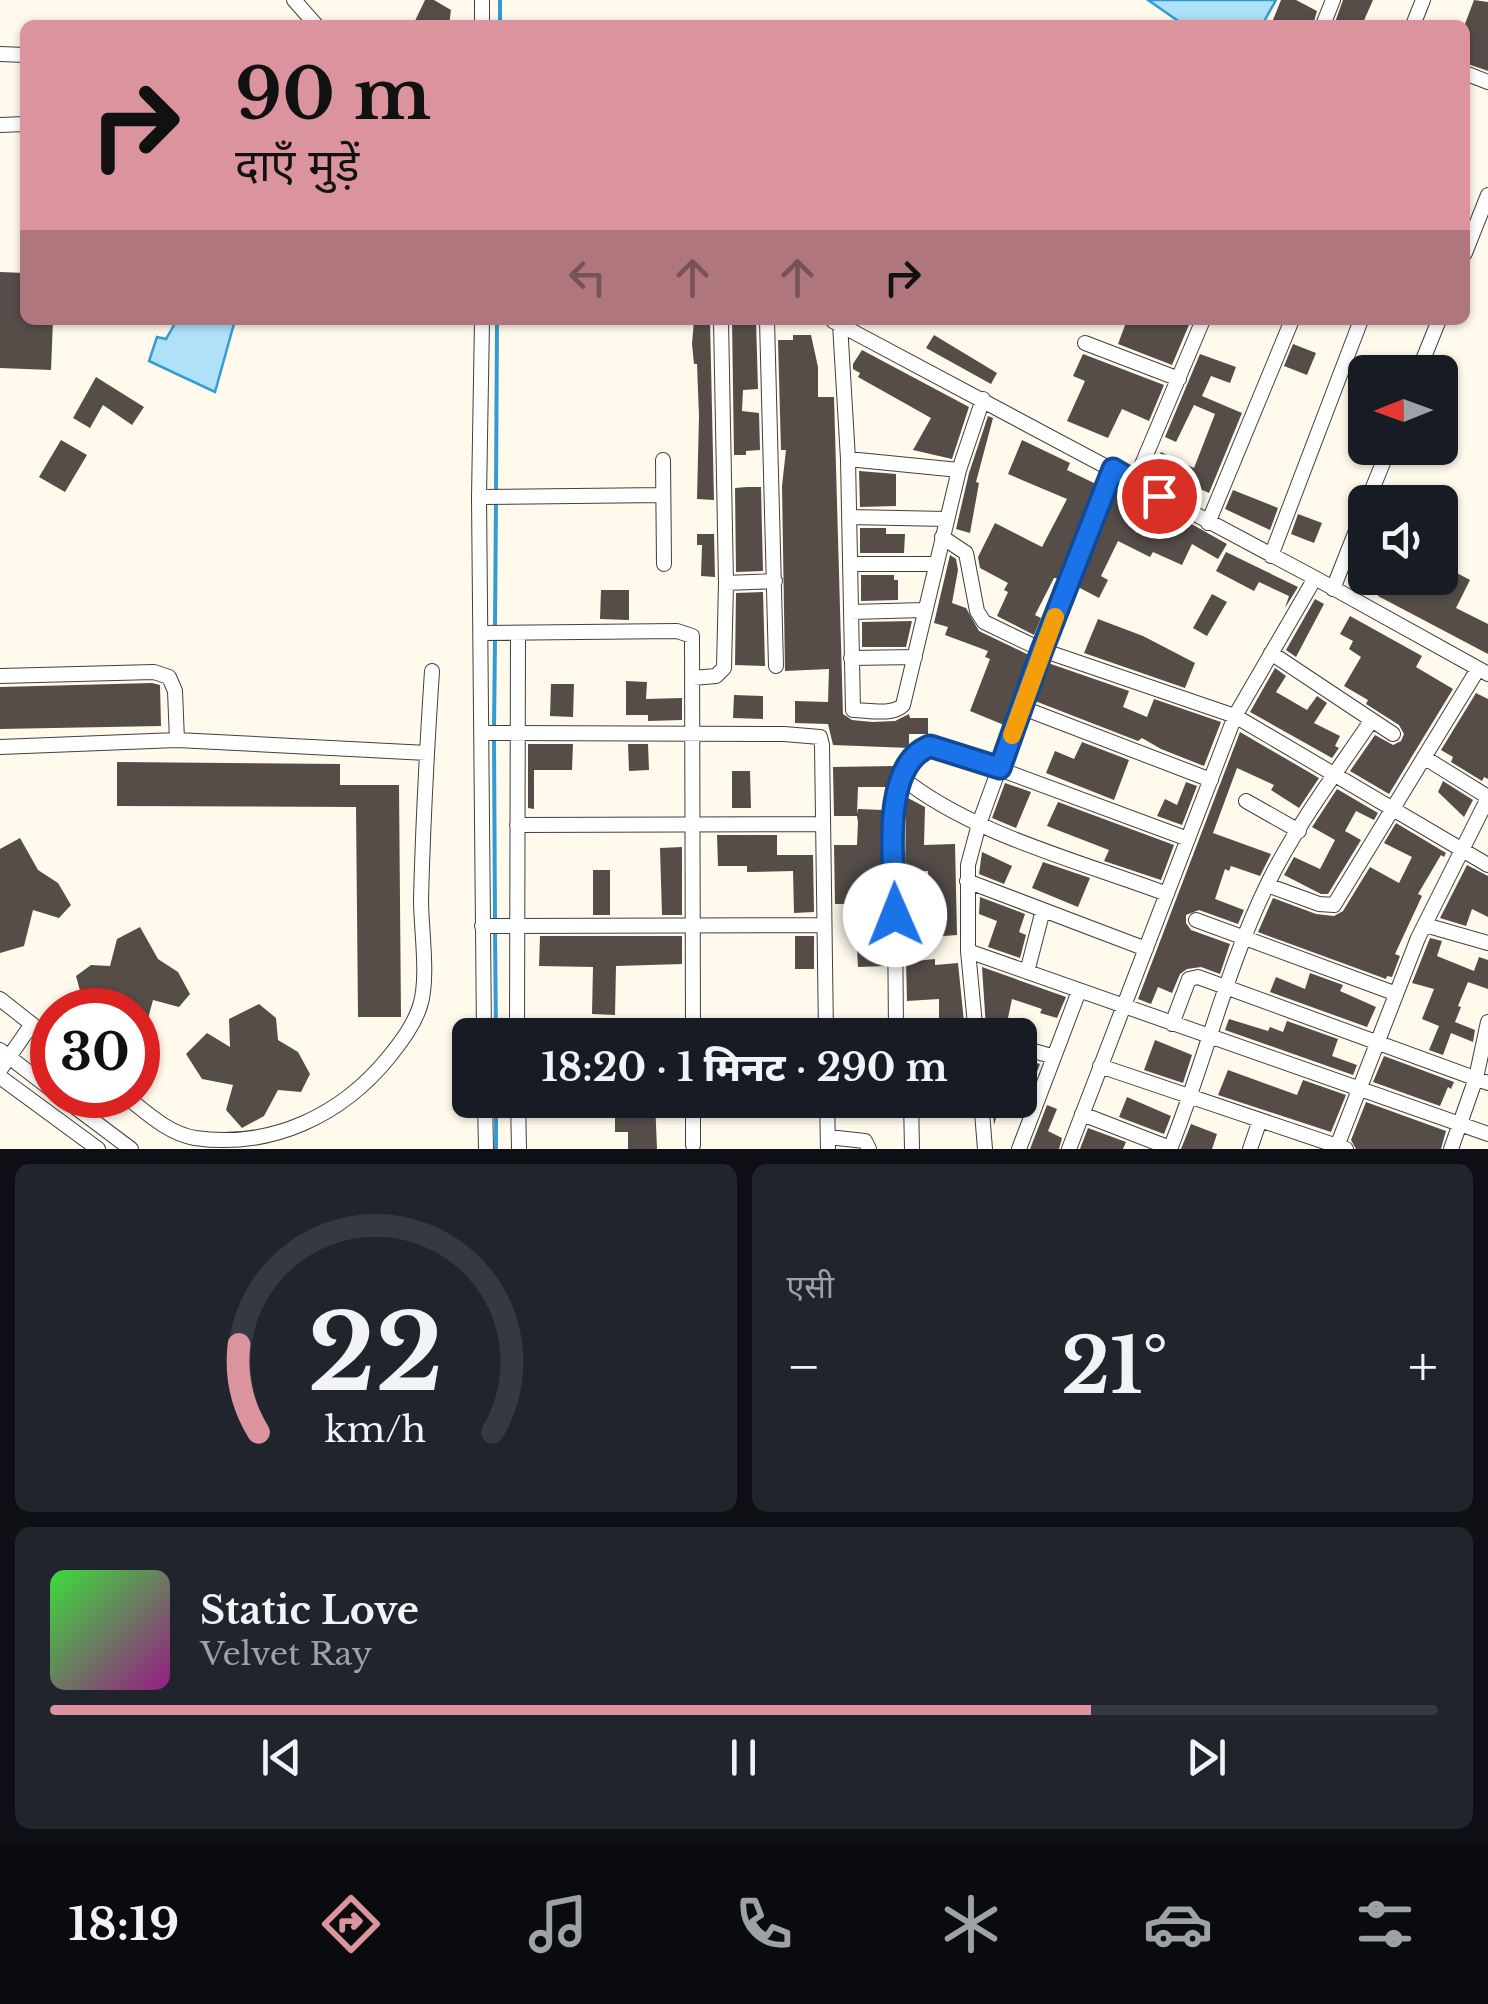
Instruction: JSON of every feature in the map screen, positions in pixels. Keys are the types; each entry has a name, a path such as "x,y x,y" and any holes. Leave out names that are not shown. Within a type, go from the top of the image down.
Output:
{"street":[{"path":"294,0 312,20"},
{"path":"1470,241 1488,195"},
{"path":"482,325 480,633 490,926 485,1018"},
{"path":"693,678 716,676 724,668 721,325"},
{"path":"767,325 776,666"},
{"path":"836,325 848,460 853,710 898,710 903,704 959,470 983,399"},
{"path":"842,325 1483,672 1334,904 1319,904 1267,885"},
{"path":"1135,482 1200,325"},
{"path":"1208,523 1290,325"},
{"path":"1272,556 1358,325"},
{"path":"1425,355 1437,325"},
{"path":"1085,343 1178,380"},
{"path":"663,460 664,564"},
{"path":"848,460 959,470"},
{"path":"975,1018 968,952 967,881 978,824 1113,469"},
{"path":"479,497 663,495"},
{"path":"849,517 947,519"},
{"path":"942,537 966,553 977,611 984,622 1042,650 1235,716 1488,865"},
{"path":"1333,590 1348,551"},
{"path":"850,564 935,564"},
{"path":"1069,1149 1235,716 1315,578"},
{"path":"726,583 775,580"},
{"path":"851,612 924,610"},
{"path":"480,633 685,632 692,636 693,1018"},
{"path":"517,1018 518,633"},
{"path":"1272,653 1393,734"},
{"path":"852,658 915,658"},
{"path":"154,1118 168,1129 196,1139 241,1141 309,1124 328,1116 381,1067 406,1035 422,1003 422,887 432,671"},
{"path":"0,676 154,672 169,677 175,691 177,740"},
{"path":"1023,708 1210,780"},
{"path":"1082,1114 1170,1148 1212,1038 1244,936 1267,885 1333,776 1372,721"},
{"path":"482,734 820,737 826,1018"},
{"path":"0,747 177,740 427,753"},
{"path":"902,1018 894,800 901,777 922,750 930,746 1000,768 1188,839"},
{"path":"1100,1066 1340,1148 1394,993 1488,797 1426,758"},
{"path":"901,777 934,801 978,824 1167,894"},
{"path":"1246,801 1299,831"},
{"path":"518,825 822,824"},
{"path":"967,881 1146,948"},
{"path":"1027,972 1044,910"},
{"path":"1196,920 1394,993"},
{"path":"490,926 824,925"},
{"path":"1424,925 1488,943"},
{"path":"968,952 1488,1134"},
{"path":"1172,1024 1189,979 1198,977 1482,1080"},
{"path":"1019,1149 1078,991"},
{"path":"3,1007 30,1023"},
{"path":"1451,1149 1482,1080 1488,1022"},
{"path":"2,1064 30,1027"},
{"path":"1037,1052 1052,1056"},
{"path":"2,1064 30,1079"},
{"path":"2,1064 98,1149"},
{"path":"90,1118 131,1149"},
{"path":"485,1118 486,1149"},
{"path":"518,1118 519,1149"},
{"path":"693,1118 693,1145"},
{"path":"827,1118 828,1143 864,1141 869,1149"},
{"path":"911,1118 912,1149"},
{"path":"982,1118 984,1149"},
{"path":"1250,1149 1260,1120"}],"water":[{"path":"1148,0 1276,0 1265,20 1177,20"},
{"path":"174,325 234,325 215,392 149,361 157,337 166,339"}],"building":[{"path":"425,0 434,0 451,10 450,20 415,20"},
{"path":"1281,0 1296,0 1317,11 1314,20 1273,20"},
{"path":"1343,0 1373,0 1364,20 1336,20"},
{"path":"1474,0 1488,2 1488,71 1470,65 1470,20 1466,20"},
{"path":"0,272 20,273 20,325 53,325 51,370 0,368"},
{"path":"694,325 710,325 714,500 697,499 699,416 697,364 692,344"},
{"path":"732,325 756,325 758,389 743,390 742,411 759,413 760,450 734,455"},
{"path":"1125,325 1189,325 1172,365 1118,344"},
{"path":"793,335 811,335 818,367 818,397 834,397 843,714 852,720 872,722 895,721 909,714 910,718 928,718 928,734 909,734 909,748 833,745 828,724 795,723 795,701 828,702 829,669 785,671 782,486 786,450 781,450 778,340 793,340"},
{"path":"934,335 997,373 991,384 926,348"},
{"path":"1293,344 1316,353 1307,375 1284,366"},
{"path":"862,350 969,407 952,459 913,450 931,418 858,377 860,373 853,369 853,364"},
{"path":"1083,354 1164,385 1149,421 1122,409 1108,438 1067,421 1085,381 1073,376"},
{"path":"1200,354 1236,367 1230,383 1211,376 1202,396 1242,413 1209,493 1154,468 1161,452 1194,468 1215,414 1194,405 1176,442 1165,437"},
{"path":"96,377 144,407 132,425 103,405 90,428 73,418"},
{"path":"988,416 993,418 976,482 979,483 970,533 956,529"},
{"path":"61,440 87,455 65,492 39,477"},
{"path":"1022,440 1070,463 1067,470 1096,484 1059,578 1054,578 1035,615 1041,618 1034,635 997,616 1008,583 980,568 978,557 995,523 1042,547 1067,499 1008,474"},
{"path":"859,471 896,474 896,506 860,507"},
{"path":"761,487 763,571 736,572 735,488"},
{"path":"1116,490 1227,544 1218,559 1192,544 1182,565 1153,552 1150,557 1118,541 1101,576 1108,580 1099,598 1078,587"},
{"path":"1233,490 1278,508 1270,530 1225,509"},
{"path":"1298,514 1322,523 1314,543 1291,534"},
{"path":"860,528 886,528 886,534 905,534 904,553 860,553"},
{"path":"697,534 714,534 715,577 701,576 702,545 697,545"},
{"path":"1226,552 1298,587 1285,608 1289,596 1259,582 1254,591 1216,571"},
{"path":"950,555 956,559 958,570 952,603 966,608 979,631 1029,655 1004,725 970,711 990,659 985,657 988,651 945,635 948,627 934,623"},
{"path":"1458,574 1470,580 1456,608 1488,624 1488,654 1378,596 1458,595"},
{"path":"861,575 894,575 894,580 898,580 898,600 861,601"},
{"path":"601,590 629,590 629,620 600,619"},
{"path":"763,592 765,666 735,665 736,593"},
{"path":"1212,594 1227,602 1207,636 1193,628"},
{"path":"1315,599 1324,604 1296,657 1286,650"},
{"path":"1350,616 1422,656 1416,667 1453,689 1389,794 1350,771 1375,735 1393,745 1404,734 1399,725 1366,704 1368,700 1344,686 1361,657 1349,649 1353,641 1340,634"},
{"path":"1098,619 1143,636 1195,663 1185,688 1084,653"},
{"path":"912,621 906,647 862,647 862,622"},
{"path":"1048,663 1129,691 1123,707 1147,717 1154,699 1221,722 1204,766 1142,738 1138,741 1035,701"},
{"path":"1275,668 1286,676 1276,692 1307,710 1317,696 1327,703 1314,723 1340,736 1335,746 1339,748 1332,758 1250,712"},
{"path":"626,681 647,682 646,699 682,698 682,720 648,721 648,715 626,715"},
{"path":"551,684 574,684 573,717 550,716"},
{"path":"160,685 161,726 0,729 0,687"},
{"path":"1476,693 1488,699 1488,779 1484,777 1482,781 1451,762 1453,757 1441,750"},
{"path":"734,695 763,696 763,719 733,718"},
{"path":"1240,732 1319,778 1299,808 1271,790 1274,785 1237,768 1213,833 1271,854 1260,876 1231,866 1229,871 1225,869 1215,899 1244,910 1238,924 1199,910 1186,915 1191,930 1230,944 1220,974 1201,967 1187,969 1180,974 1172,993 1158,987 1151,1004 1138,999"},
{"path":"1082,742 1129,760 1114,800 1046,773 1055,751 1074,759"},
{"path":"528,744 573,744 572,770 534,770 534,809 528,808"},
{"path":"628,744 648,744 649,770 629,771"},
{"path":"117,762 340,764 340,785 399,785 401,1017 358,1017 356,807 117,806"},
{"path":"895,766 887,787 858,787 857,814 858,809 883,810 884,889 860,889 860,904 835,904 834,845 857,845 858,822 857,816 834,816 833,767"},
{"path":"732,771 750,771 751,808 732,808"},
{"path":"1443,781 1473,800 1464,817 1438,792"},
{"path":"1186,782 1197,786 1182,825 1157,816 1165,799 1177,805"},
{"path":"1005,783 1031,792 1016,828 992,818"},
{"path":"1337,789 1378,813 1374,820 1356,811 1345,831 1361,840 1328,894 1321,894 1284,875 1294,857 1320,869 1335,840 1312,827"},
{"path":"906,797 925,807 924,845 955,844 957,935 930,937 928,871 905,872"},
{"path":"1058,802 1174,845 1161,880 1104,861 1109,850 1047,826"},
{"path":"1396,823 1446,853 1441,855 1418,894 1422,896 1395,954 1400,956 1392,977 1386,979 1258,932 1273,898 1316,914 1334,916 1343,911 1370,867 1399,883 1412,857 1384,843"},
{"path":"717,835 777,835 777,855 813,855 814,912 794,913 793,871 747,872 747,866 718,866"},
{"path":"20,838 38,870 58,883 71,905 59,918 33,910 24,946 0,953 0,849"},
{"path":"682,847 682,915 662,915 660,848"},
{"path":"982,852 1012,866 1004,884 979,874"},
{"path":"1043,862 1090,878 1078,907 1032,888"},
{"path":"1467,865 1488,876 1488,917 1472,909 1466,926 1440,918"},
{"path":"593,870 610,870 610,915 593,915"},
{"path":"980,897 1025,914 1019,932 1026,935 1020,958 988,947 997,921 979,914"},
{"path":"140,927 158,959 178,972 190,994 179,1007 160,1002 160,988 79,988 76,976 91,965 110,966 117,939"},
{"path":"540,936 682,936 682,964 616,966 615,1015 592,1014 593,967 539,966"},
{"path":"795,936 814,936 814,969 795,969"},
{"path":"1430,938 1442,941 1437,956 1474,971 1479,957 1488,960 1488,989 1468,982 1455,1022 1475,1030 1473,1042 1451,1033 1443,1055 1429,1050 1439,1026 1422,1019 1434,989 1412,983"},
{"path":"885,947 885,966 858,967 857,948"},
{"path":"935,959 935,965 958,963 964,1018 939,1018 939,999 907,1001 906,962"},
{"path":"982,967 1066,997 1057,1018 1012,999 1008,1018 985,1018"},
{"path":"1310,973 1343,985 1340,991 1376,1007 1367,1027 1270,992 1276,977 1305,989"},
{"path":"259,1004 276,1018 278,1040 298,1052 310,1074 301,1092 278,1090 264,1116 242,1128 226,1110 233,1085 202,1079 186,1054 207,1033 230,1047 229,1019"},
{"path":"1229,1019 1283,1032 1287,1021 1338,1039 1332,1056 1357,1065 1353,1075 1225,1030"},
{"path":"1155,1040 1192,1055 1183,1083 1144,1070"},
{"path":"1384,1056 1454,1082 1440,1106 1373,1082"},
{"path":"1228,1070 1297,1095 1303,1080 1346,1095 1331,1132 1218,1095"},
{"path":"1127,1097 1171,1116 1164,1134 1119,1117"},
{"path":"1366,1102 1446,1131 1441,1149 1356,1149 1351,1140"},
{"path":"1047,1105 1057,1109 1048,1131 1062,1138 1059,1149 1030,1149"},
{"path":"615,1118 656,1118 657,1149 628,1149 628,1132 615,1132"},
{"path":"1191,1124 1217,1134 1212,1149 1181,1149"},
{"path":"1088,1128 1126,1142 1123,1149 1080,1149"}],"waterway":[{"path":"500,0 500,20"},
{"path":"496,490 497,325"},
{"path":"495,625 496,502"},
{"path":"494,729 495,639"},
{"path":"494,739 495,919"},
{"path":"495,929 496,1018"},
{"path":"496,1118 496,1149"}],"slow traffic":[{"path":"1012,735 1055,617"}],"route":[{"path":"895,915 894,800 901,777 922,750 930,746 1000,768 1113,469 1159,496"}]}
